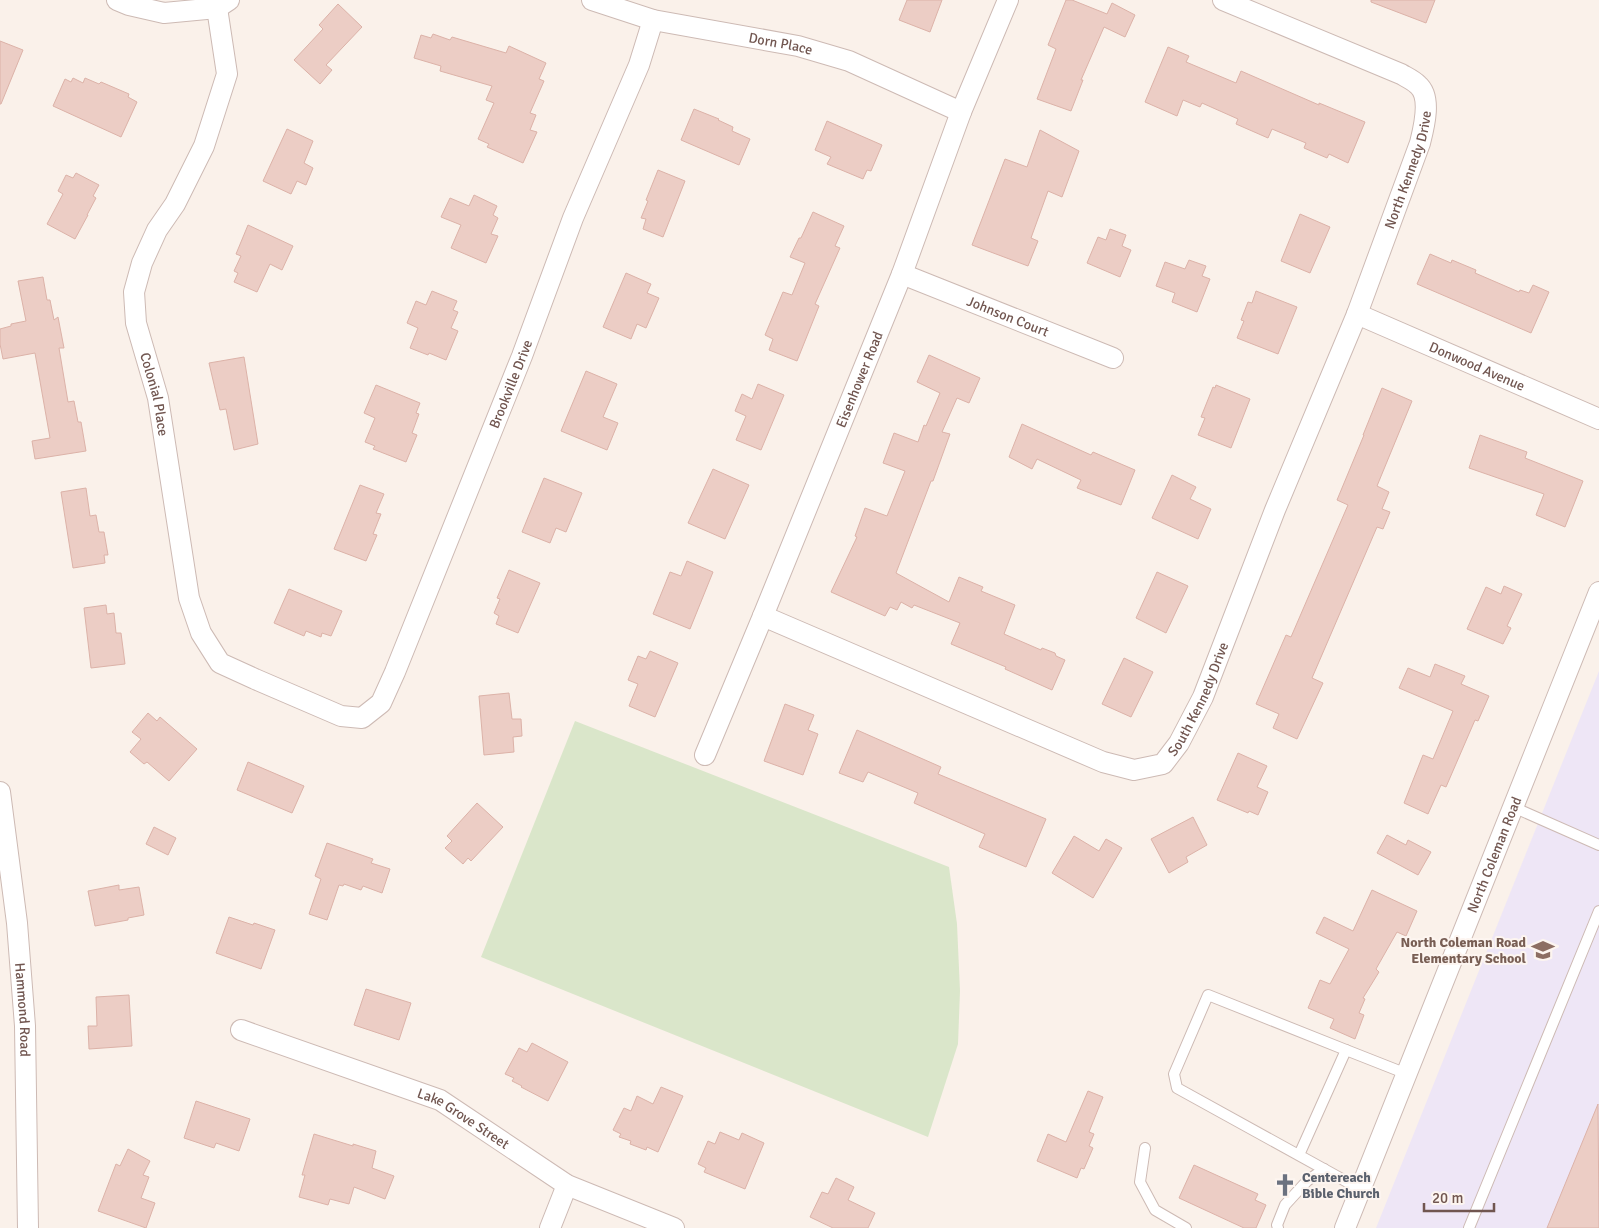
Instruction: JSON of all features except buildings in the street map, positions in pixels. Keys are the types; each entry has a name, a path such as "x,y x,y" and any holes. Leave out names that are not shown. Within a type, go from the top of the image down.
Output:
{"street":[{"path":"117,0 129,5 164,13 223,4"},
{"name":"Dorn Place","path":"592,0 653,20 798,46 849,61 960,112"},
{"name":"Eisenhower Road","path":"705,755 902,274 960,112 1008,0"},
{"name":"North Kennedy Drive","path":"1223,0 1401,74 1420,86 1426,101 1425,123 1420,143 1357,314"},
{"name":"Colonial Place","path":"223,4 227,74 204,146 175,204 157,230 142,263 134,292 136,323 158,398 189,598 200,634 220,663 341,716"},
{"name":"Brookville Drive","path":"341,716 362,718 381,703 395,672 522,356 573,218 639,65 653,20"},
{"name":"Johnson Court","path":"902,274 1113,358"},
{"name":"Donwood Avenue","path":"1357,314 1599,419"},
{"name":"South Kennedy Drive","path":"763,616 1103,762 1134,770 1162,764 1179,743 1203,697 1275,510 1357,314"},
{"name":"North Coleman Road","path":"1345,1228 1599,592"},
{"name":"Hammond Road","path":"0,792 17,923 25,1026 28,1228"},
{"name":"Lake Grove Street","path":"241,1030 440,1100 567,1185 674,1228"},
{"path":"550,1228 567,1185"}],"lane":[{"path":"1513,807 1599,846"},
{"path":"1470,1228 1599,911"},
{"path":"1360,1190 1177,1088 1174,1074 1208,995 1407,1074"},
{"path":"1299,1155 1346,1050"},
{"path":"1145,1148 1140,1182 1155,1210 1186,1228"},
{"path":"1278,1228 1277,1225 1285,1205 1307,1181 1324,1169"}],"shaded area":[{"name":"North Coleman Road Elementary School","path":"1599,671 1599,1228 1376,1228"}],"green space":[{"path":"575,721 949,867 957,924 960,991 958,1044 928,1137 481,957"}],"place":[{"name":"North Coleman Road Elementary School","path":"1543,950"},
{"name":"Centereach Bible Church","path":"1285,1185"}]}
